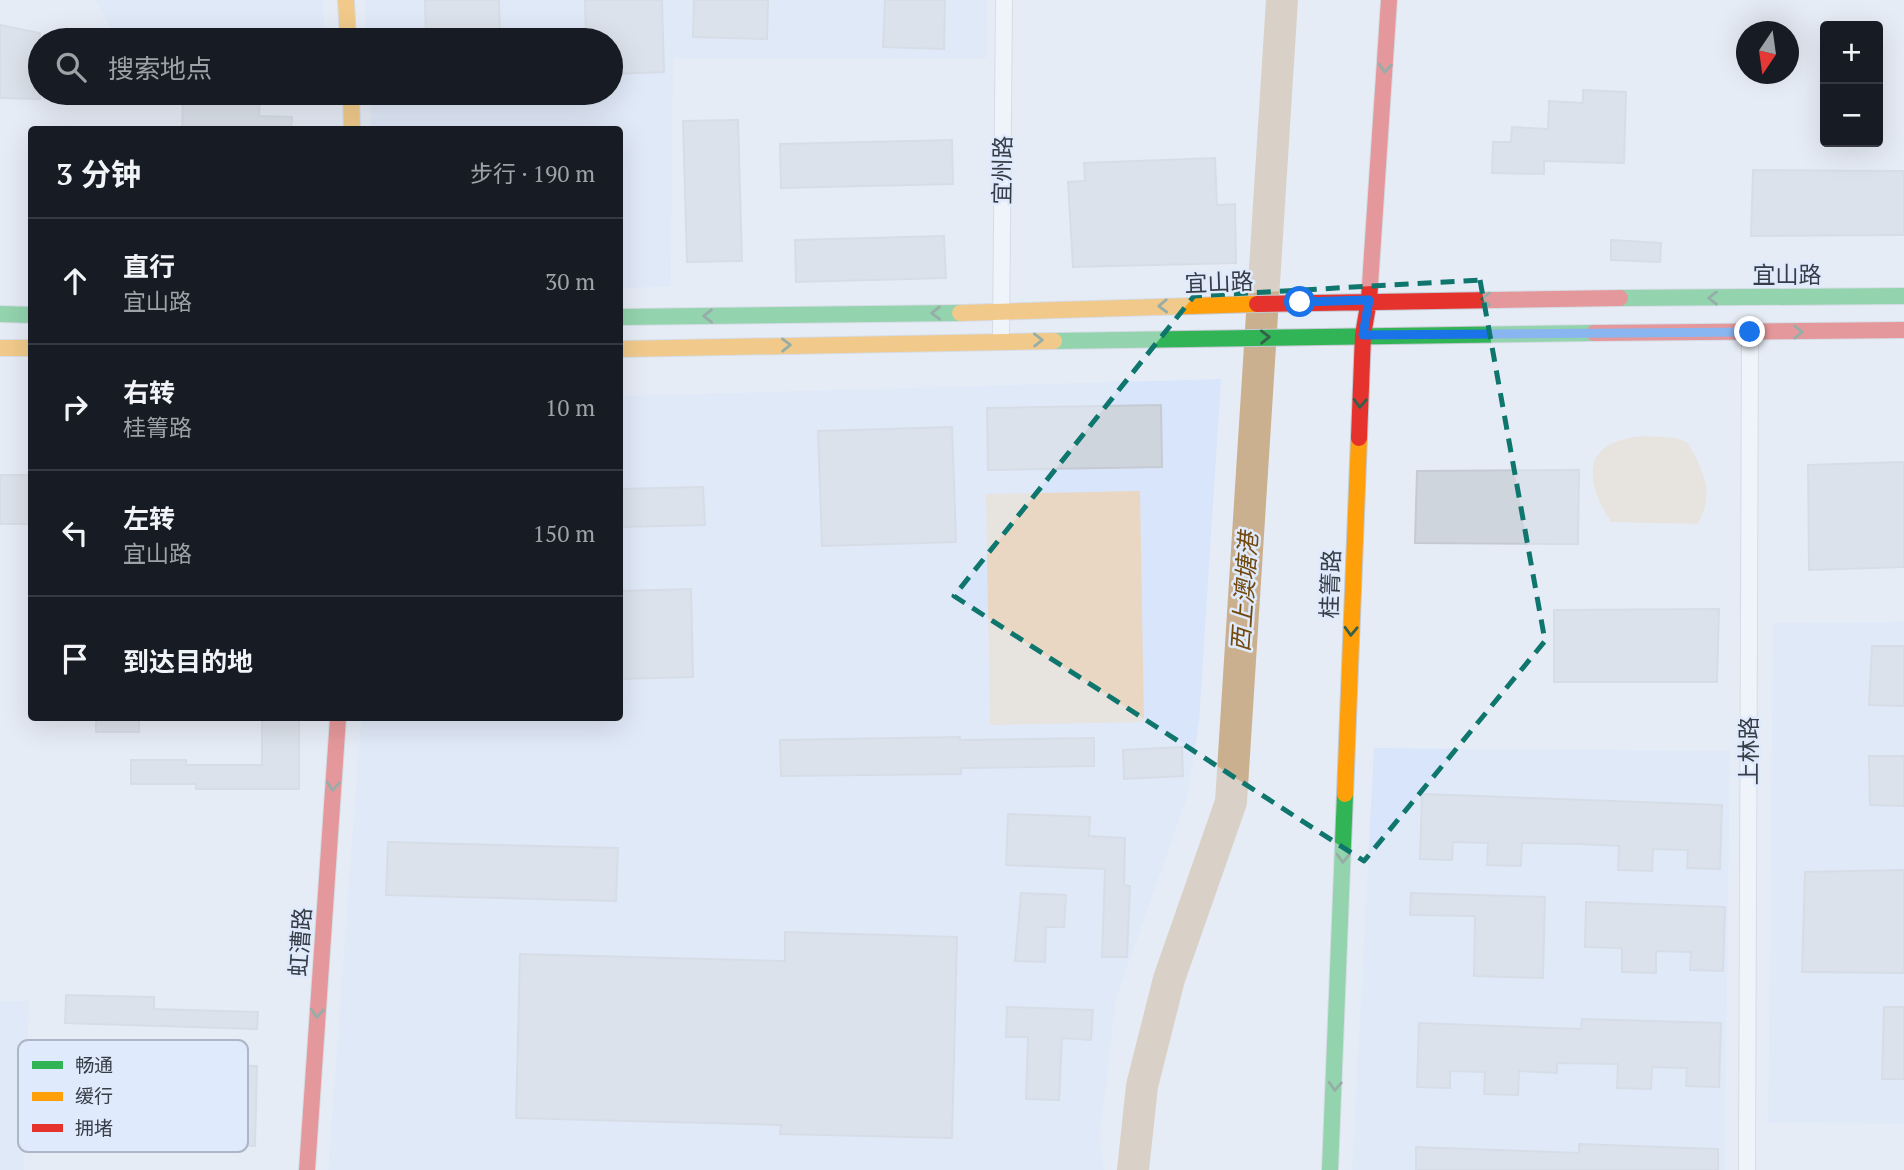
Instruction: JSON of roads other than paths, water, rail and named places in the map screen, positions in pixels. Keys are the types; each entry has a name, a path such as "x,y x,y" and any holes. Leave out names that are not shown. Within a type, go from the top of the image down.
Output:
{"main road":[{"path":"346,0 347,28"},
{"name":"桂箐路","path":"1330,1170 1363,335 1369,300 1389,0"},
{"path":"351,105 352,126"},
{"name":"宜山路","path":"623,317 1000,312 1369,300 1904,296"},
{"path":"0,314 28,315"},
{"path":"623,349 1001,340 1904,330"},
{"path":"0,348 28,348"},
{"name":"虹漕路","path":"307,1170 338,721"}],"street":[{"name":"宜州路","path":"1001,340 1004,0"},
{"name":"上林路","path":"1747,1170 1750,332"}],"waterway":[{"name":"西上澳塘港","path":"1133,1170 1142,1086 1169,979 1231,802 1282,0"}]}
